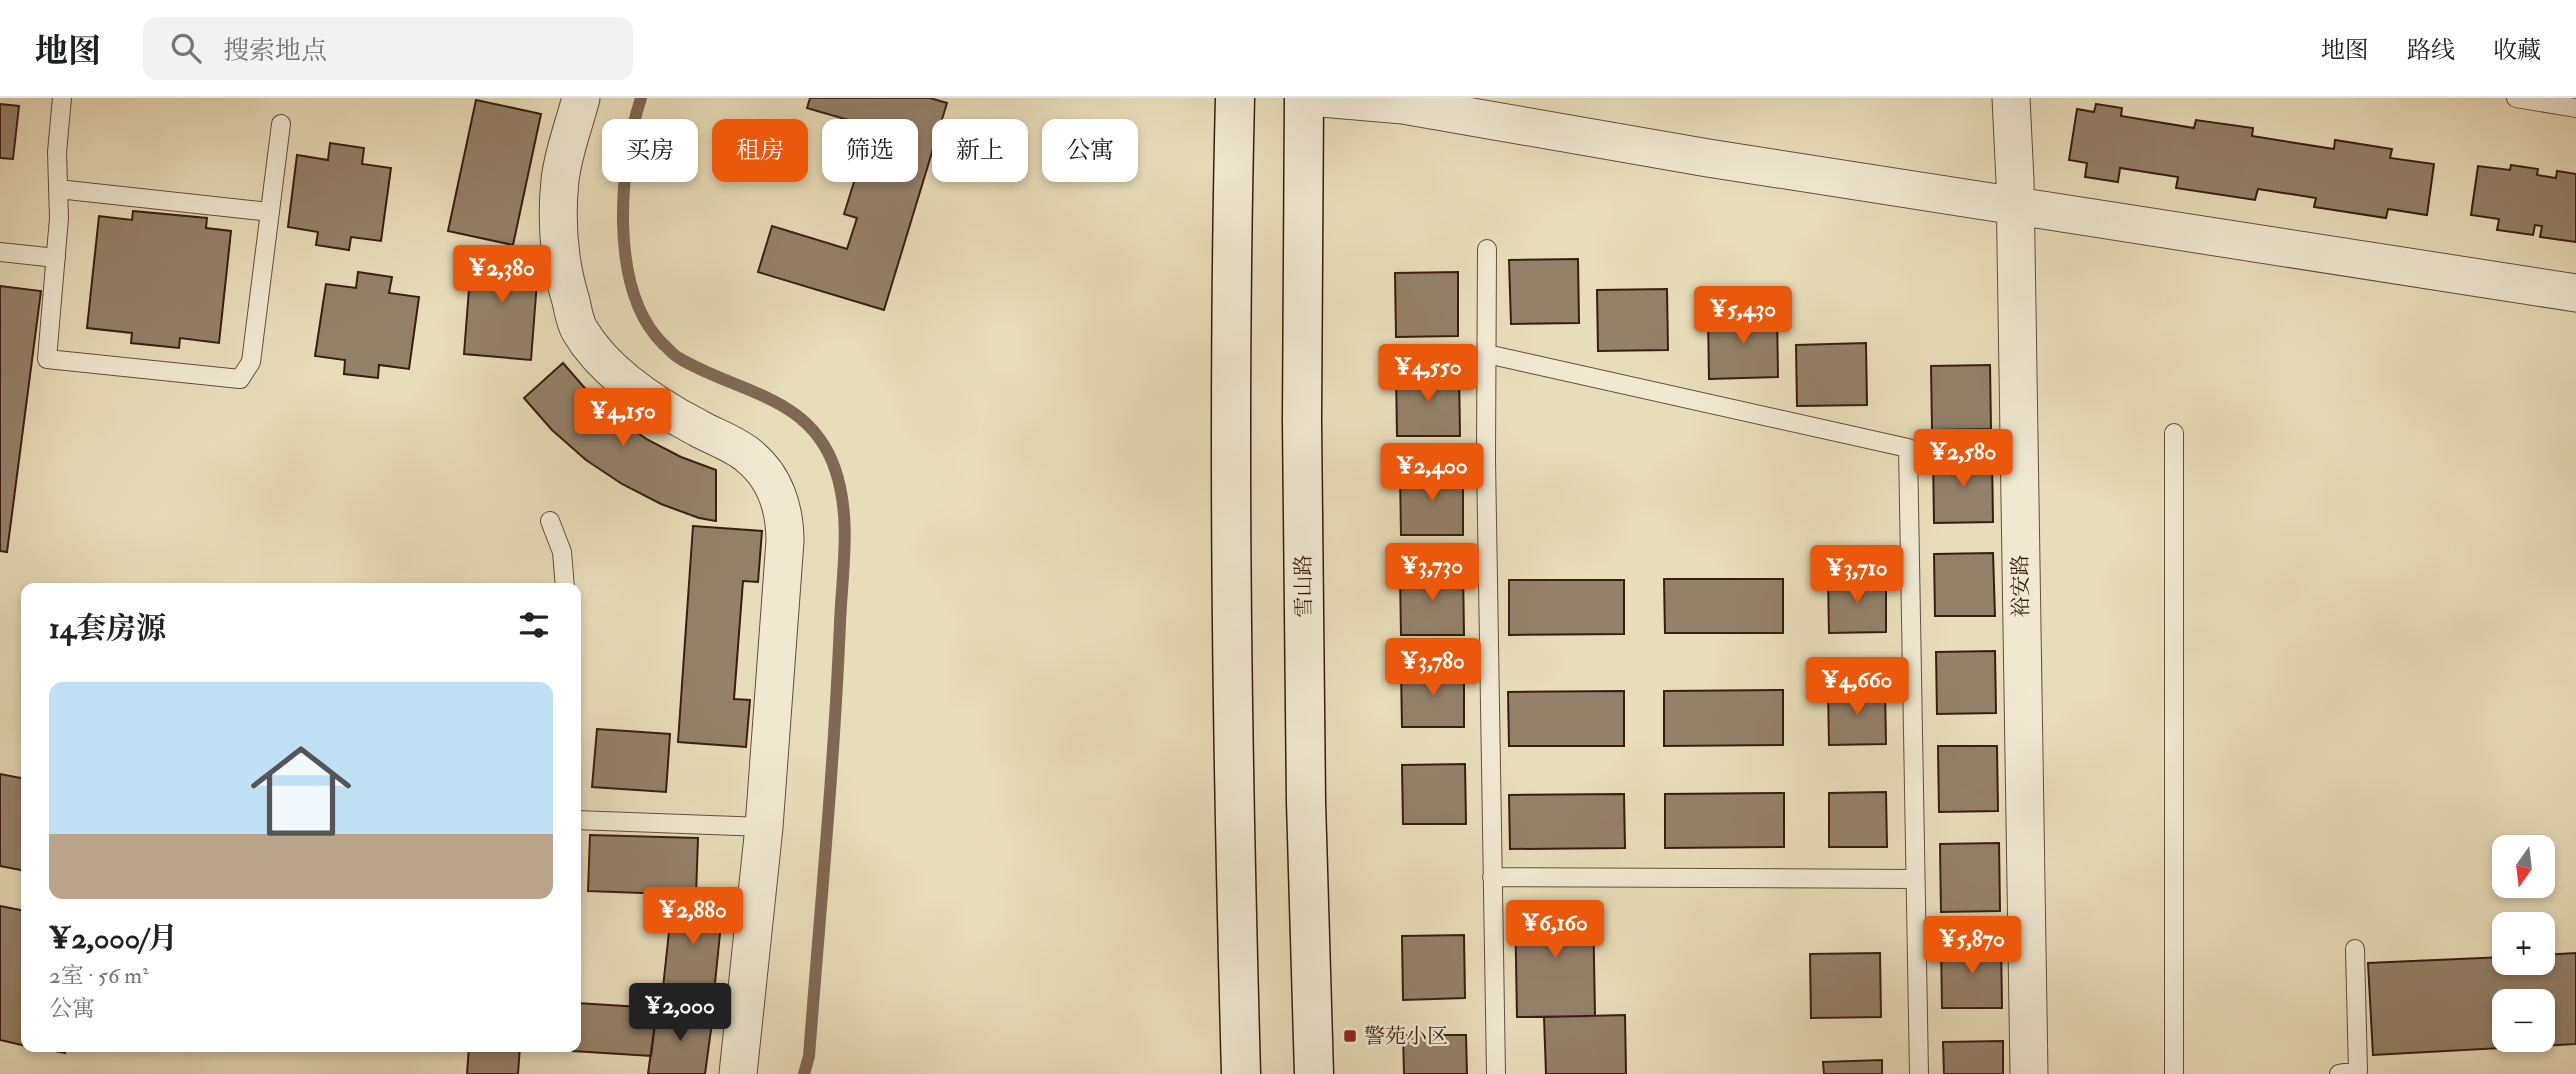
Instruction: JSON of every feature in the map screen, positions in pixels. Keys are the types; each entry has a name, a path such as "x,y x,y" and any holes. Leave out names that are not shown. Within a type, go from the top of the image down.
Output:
{"main road":[{"path":"1235,98 1233,803 1241,1074"},
{"name":"雪山路","path":"1304,98 1302,421 1306,802 1314,1074"}],"street":[{"path":"581,98 560,178 558,211 566,288 579,330 600,356 649,400 748,455 773,485 783,512 785,541 764,827 738,1074"},
{"path":"1321,98 1404,105 1708,158 2576,293"},
{"name":"裕安路","path":"2011,98 2029,1074"}],"lane":[{"path":"62,98 57,152 56,258 47,359 240,379 251,362 281,124"},
{"path":"2516,98 2576,108"},
{"path":"58,189 270,212"},
{"path":"1487,249 1496,1074"},
{"path":"0,252 56,258"},
{"path":"1487,354 1908,448 1919,1074"},
{"path":"2174,433 2174,1074"},
{"path":"550,521 562,552 565,583"},
{"path":"581,820 764,827"},
{"path":"1492,877 1916,879"},
{"path":"2339,1074 2358,1071 2355,949"}],"building":[{"path":"810,98 930,98 947,103 942,119 932,119 932,152 884,310 758,272 772,226 847,249 857,218 844,214 854,182 918,182 918,119 845,119 807,108"},
{"path":"476,100 541,114 513,245 448,231"},
{"path":"0,104 19,106 13,159 0,158"},
{"path":"2096,104 2122,108 2121,116 2194,128 2196,120 2253,128 2252,136 2334,149 2335,140 2392,149 2390,158 2434,164 2427,215 2388,209 2386,218 2314,207 2316,198 2258,189 2255,200 2176,188 2178,177 2120,168 2118,182 2085,177 2087,163 2069,160 2077,109 2094,112"},
{"path":"330,143 364,148 362,164 391,168 381,241 351,237 349,250 316,245 318,232 288,227 297,155 328,160"},
{"path":"2511,165 2538,169 2537,175 2556,178 2557,171 2576,174 2576,242 2540,237 2542,226 2535,225 2533,235 2497,230 2499,219 2471,215 2478,166 2510,170"},
{"path":"133,211 207,218 206,228 231,231 219,343 180,338 179,348 131,343 132,333 87,328 99,216 132,220"},
{"path":"472,250 539,255 531,360 464,354"},
{"path":"1578,259 1579,323 1511,324 1509,260"},
{"path":"358,272 392,277 389,293 419,297 409,369 379,365 378,378 344,374 345,360 315,356 326,284 356,288"},
{"path":"1458,272 1458,336 1396,337 1395,273"},
{"path":"0,286 41,291 7,552 0,551"},
{"path":"1667,289 1668,350 1598,351 1597,290"},
{"path":"1777,313 1778,377 1709,379 1708,314"},
{"path":"1866,343 1867,405 1797,406 1796,345"},
{"path":"563,363 589,393 618,419 648,440 681,457 716,470 716,521 699,518 661,504 622,484 586,460 552,430 524,398"},
{"path":"1990,365 1991,429 1932,430 1931,366"},
{"path":"1396,372 1459,372 1460,436 1397,436"},
{"path":"1992,455 1993,522 1934,523 1933,456"},
{"path":"1400,471 1463,471 1463,535 1401,535"},
{"path":"693,526 762,531 758,582 743,581 734,699 750,700 746,747 678,742"},
{"path":"1993,553 1995,616 1935,616 1934,554"},
{"path":"1400,571 1463,571 1464,635 1401,635"},
{"path":"1828,578 1886,578 1886,632 1829,633"},
{"path":"1664,579 1783,579 1783,633 1665,633"},
{"path":"1509,580 1624,580 1624,634 1509,635"},
{"path":"1995,651 1996,713 1937,714 1936,652"},
{"path":"1464,669 1464,727 1402,727 1401,670"},
{"path":"1783,690 1783,745 1664,746 1664,691"},
{"path":"1828,690 1885,690 1886,744 1829,745"},
{"path":"1624,691 1624,746 1509,746 1508,692"},
{"path":"597,729 670,734 666,792 592,787"},
{"path":"1938,746 1997,746 1998,811 1939,812"},
{"path":"1465,764 1466,824 1403,824 1402,765"},
{"path":"0,774 21,778 21,870 0,866"},
{"path":"1886,792 1887,847 1829,847 1829,793"},
{"path":"1784,793 1784,847 1665,848 1665,794"},
{"path":"1624,794 1625,848 1510,849 1509,795"},
{"path":"590,835 698,838 696,895 588,891"},
{"path":"1999,843 2000,911 1941,912 1940,844"},
{"path":"696,891 724,894 713,1003 662,997 673,894 696,895"},
{"path":"1593,903 1595,1016 1517,1017 1515,904"},
{"path":"0,906 21,910 21,1045 0,1040"},
{"path":"1464,935 1465,998 1403,1000 1402,936"},
{"path":"2001,943 2002,1008 1942,1008 1941,944"},
{"path":"1880,953 1881,1017 1811,1018 1810,954"},
{"path":"2576,953 2576,1044 2555,1045 2555,989 2492,989 2492,1049 2373,1055 2368,963 2492,958 2492,975 2555,975 2555,954"},
{"path":"581,1003 657,1008 651,1056 581,1052"},
{"path":"657,1008 713,1015 705,1074 648,1074"},
{"path":"1625,1015 1626,1074 1546,1074 1544,1017"},
{"path":"1403,1035 1466,1035 1467,1074 1404,1074"},
{"path":"2003,1041 2003,1074 1944,1074 1943,1042"},
{"path":"469,1052 520,1052 518,1074 467,1074"},
{"path":"1882,1060 1882,1074 1824,1074 1823,1062"}],"waterway":[{"path":"641,98 627,157 623,226 626,260 633,292 645,320 677,357 769,399 808,425 823,444 835,469 840,488 845,545 834,731 809,1056 804,1074"}],"place":[{"name":"警苑小区","path":"1350,1036"}]}
